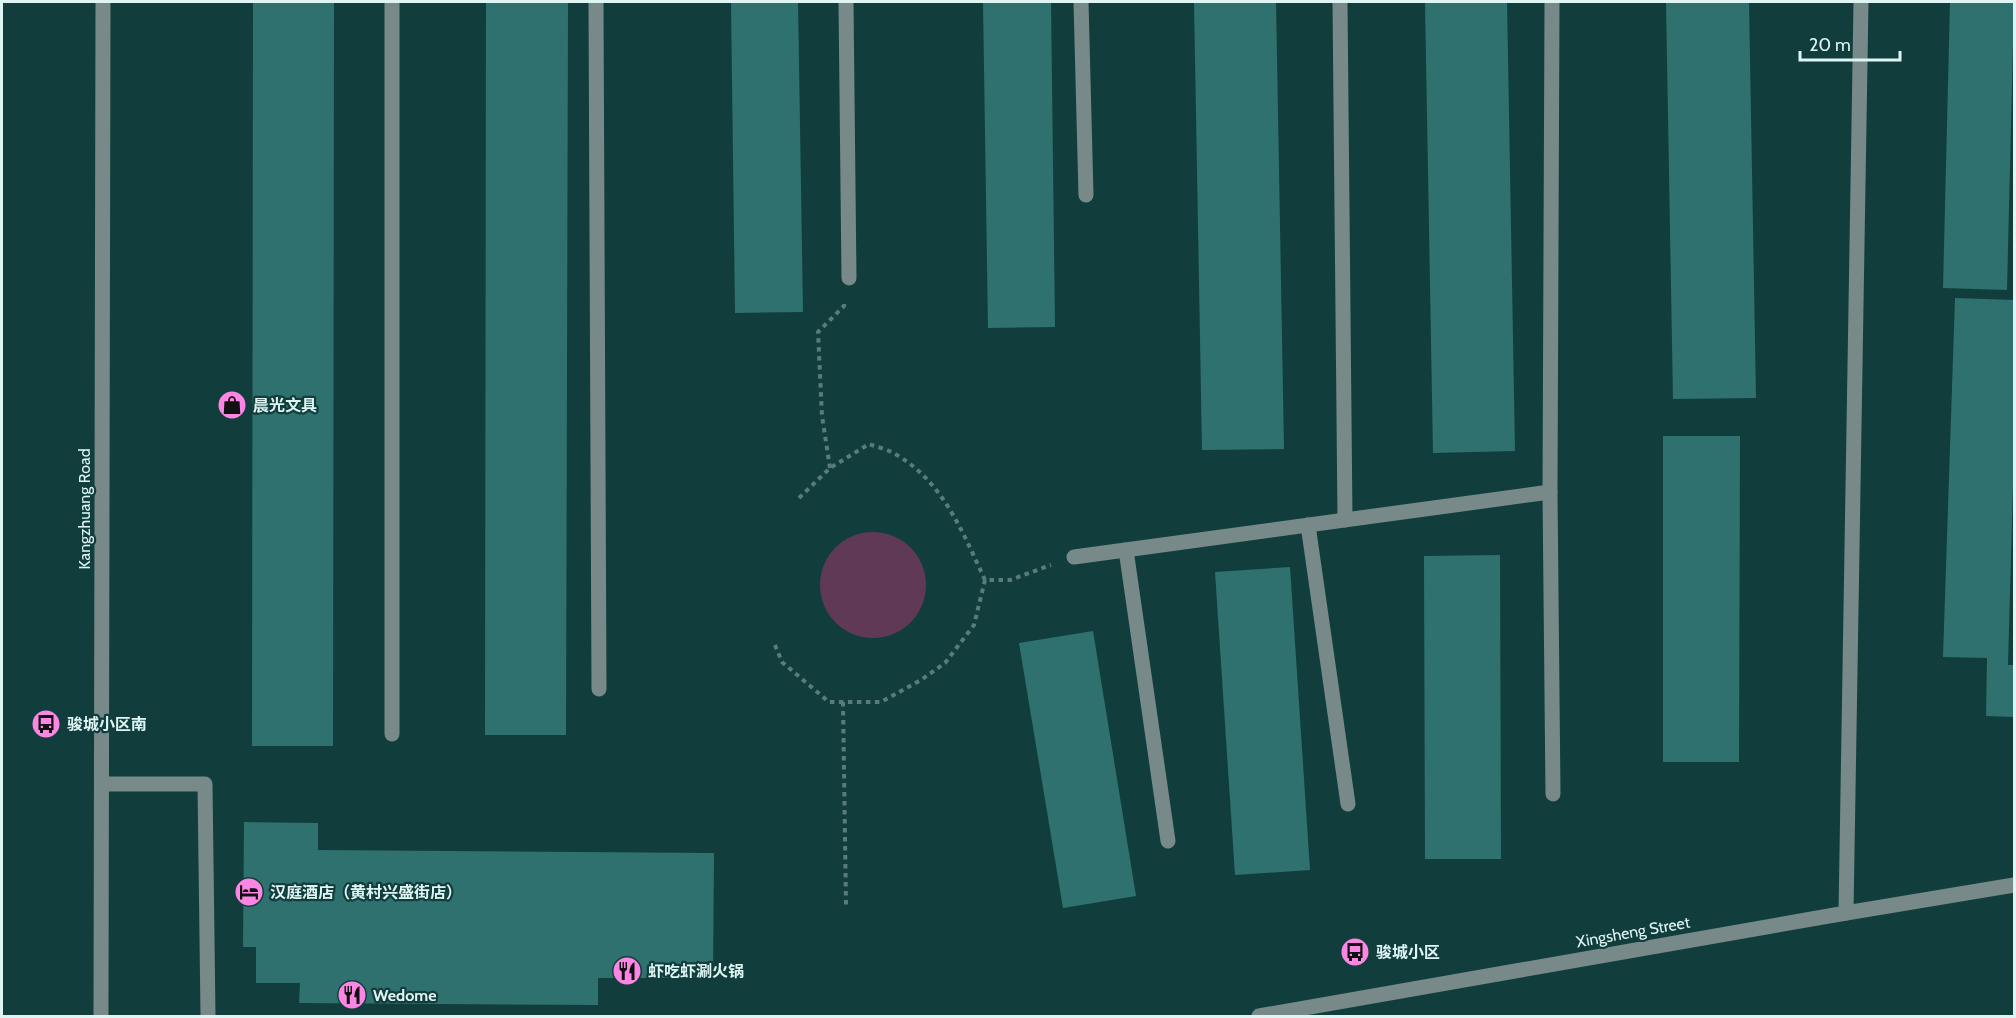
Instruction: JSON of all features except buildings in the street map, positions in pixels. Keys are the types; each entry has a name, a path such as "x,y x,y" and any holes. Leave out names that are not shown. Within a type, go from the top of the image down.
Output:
{"street":[{"name":"Kangzhuang Road","path":"102,1017 103,2"},
{"path":"392,2 392,734"},
{"path":"596,2 599,689"},
{"path":"846,2 849,278"},
{"path":"1081,2 1086,195"},
{"path":"1340,2 1345,520"},
{"path":"1552,2 1550,492 1553,794"},
{"path":"1846,913 1861,2"},
{"path":"1074,556 1550,492"},
{"path":"1308,525 1348,804"},
{"path":"1126,550 1168,841"},
{"path":"102,784 205,784 208,1017"},
{"name":"Xingsheng Street","path":"1258,1017 2014,885"}],"path":[{"path":"830,468 822,416 818,332 844,306 849,278"},
{"path":"775,645 782,662 829,702 880,702 921,680 945,663 974,625 986,580 956,518 931,482 895,453 869,444 830,468 799,498"},
{"path":"986,580 1010,580 1074,556"},
{"path":"843,702 846,905"}],"shaded area":[{"path":"873,532 893,536 910,548 922,565 926,585 922,605 910,622 893,634 873,638 853,634 836,622 824,605 820,585 824,565 836,548 853,536"}],"place":[{"name":"晨光文具","path":"232,405"},
{"name":"骏城小区南","path":"46,724"},
{"name":"汉庭酒店（黄村兴盛街店）","path":"249,892"},
{"name":"骏城小区","path":"1355,952"},
{"name":"虾吃虾涮火锅","path":"627,971"},
{"name":"Wedome","path":"352,995"}]}
